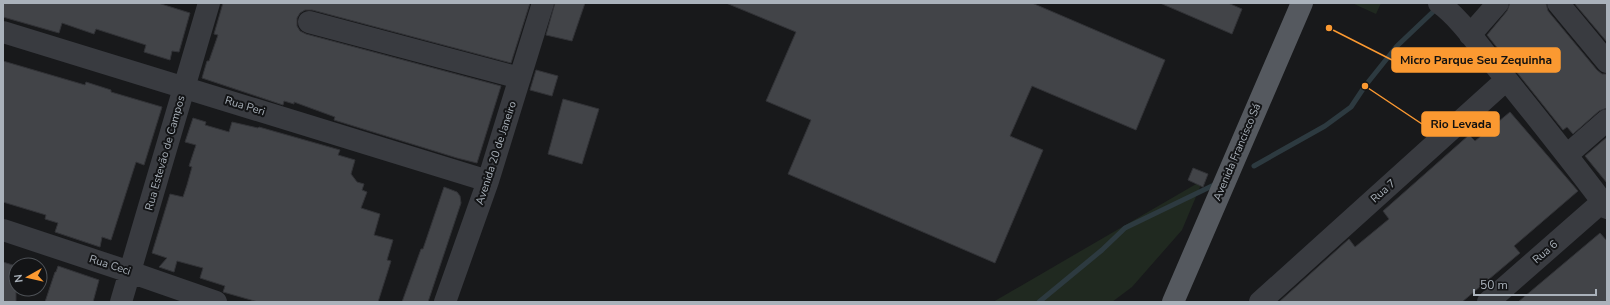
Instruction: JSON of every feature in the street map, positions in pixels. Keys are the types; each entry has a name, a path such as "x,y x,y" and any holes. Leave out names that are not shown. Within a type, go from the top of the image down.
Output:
{"main road":[{"name":"Avenida Francisco Sá","path":"1173,302 1302,3"}],"street":[{"name":"Rua Estevão de Campos","path":"121,302 209,3"},
{"name":"Avenida 20 de Janeiro","path":"445,302 488,181 543,3"},
{"path":"1470,35 1498,3"},
{"path":"1558,3 1607,62"},
{"path":"1445,7 1470,35 1567,155 1605,205"},
{"path":"309,22 520,78"},
{"name":"Rua Peri","path":"3,32 488,181"},
{"name":"Rua 7","path":"1260,302 1506,80"},
{"path":"1567,155 1607,120"},
{"name":"Rua 6","path":"1488,302 1605,205"},
{"name":"Rua Ceci","path":"3,230 216,302"}],"shaded area":[{"path":"1352,3 1381,3 1376,14"},
{"path":"1203,180 1182,230 1132,287 1112,302 993,302"}],"building":[{"path":"3,3 158,3 190,13 179,52 172,51 170,60 144,52 146,45 96,29 94,34 62,23 59,33 3,17"},
{"path":"223,3 530,3 511,63 312,10 305,10 300,13 297,18 297,26 300,31 306,34 501,86 477,163 334,120 335,117 294,102 294,104 284,101 283,105 202,78 207,61 209,61 218,35 214,34"},
{"path":"555,3 585,3 572,41 546,35"},
{"path":"726,3 1032,3 1165,60 1136,130 1032,86 1010,136 1043,150 995,263 788,174 811,120 766,101 796,32"},
{"path":"1160,3 1228,3 1242,9 1232,34"},
{"path":"1510,3 1546,3 1548,11 1597,70 1602,74 1607,74 1607,108 1599,111 1573,134 1567,127 1563,130 1487,35 1507,11"},
{"path":"1574,3 1607,3 1607,42"},
{"path":"3,61 85,85 86,82 111,90 111,92 162,107 144,165 136,162 111,240 102,237 100,247 55,232 58,223 45,219 46,215 3,202"},
{"path":"536,70 558,76 552,96 530,90"},
{"path":"563,99 599,109 582,164 548,154"},
{"path":"1510,112 1578,191 1514,246 1520,253 1462,302 1279,302 1349,239 1355,247 1389,219 1383,211 1469,135 1475,141"},
{"path":"193,118 206,122 205,125 229,132 232,122 259,127 340,150 338,155 355,160 351,174 357,182 364,184 362,190 367,192 361,208 380,214 374,235 393,240 387,260 391,261 378,302 258,302 223,292 225,286 200,278 203,268 177,261 174,272 159,267 167,258 152,253 170,194 183,197 187,185 192,167 189,166 196,145 185,142"},
{"path":"1607,137 1607,183 1585,156"},
{"path":"1193,168 1208,174 1203,187 1188,180"},
{"path":"444,187 457,192 460,196 461,203 428,302 402,302 421,249 423,249"},
{"path":"1600,233 1607,241 1607,302 1518,302"},
{"path":"3,262 8,264 8,297 16,297 16,302 3,302"},
{"path":"58,266 99,280 93,302 45,302"}],"waterway":[{"path":"1254,166 1325,126 1351,107 1365,86 1397,46 1437,8"},
{"path":"1039,302 1102,250 1125,228 1216,184"}],"place":[{"name":"Micro Parque Seu Zequinha","path":"1329,28"},
{"name":"Rio Levada","path":"1365,86"}]}
